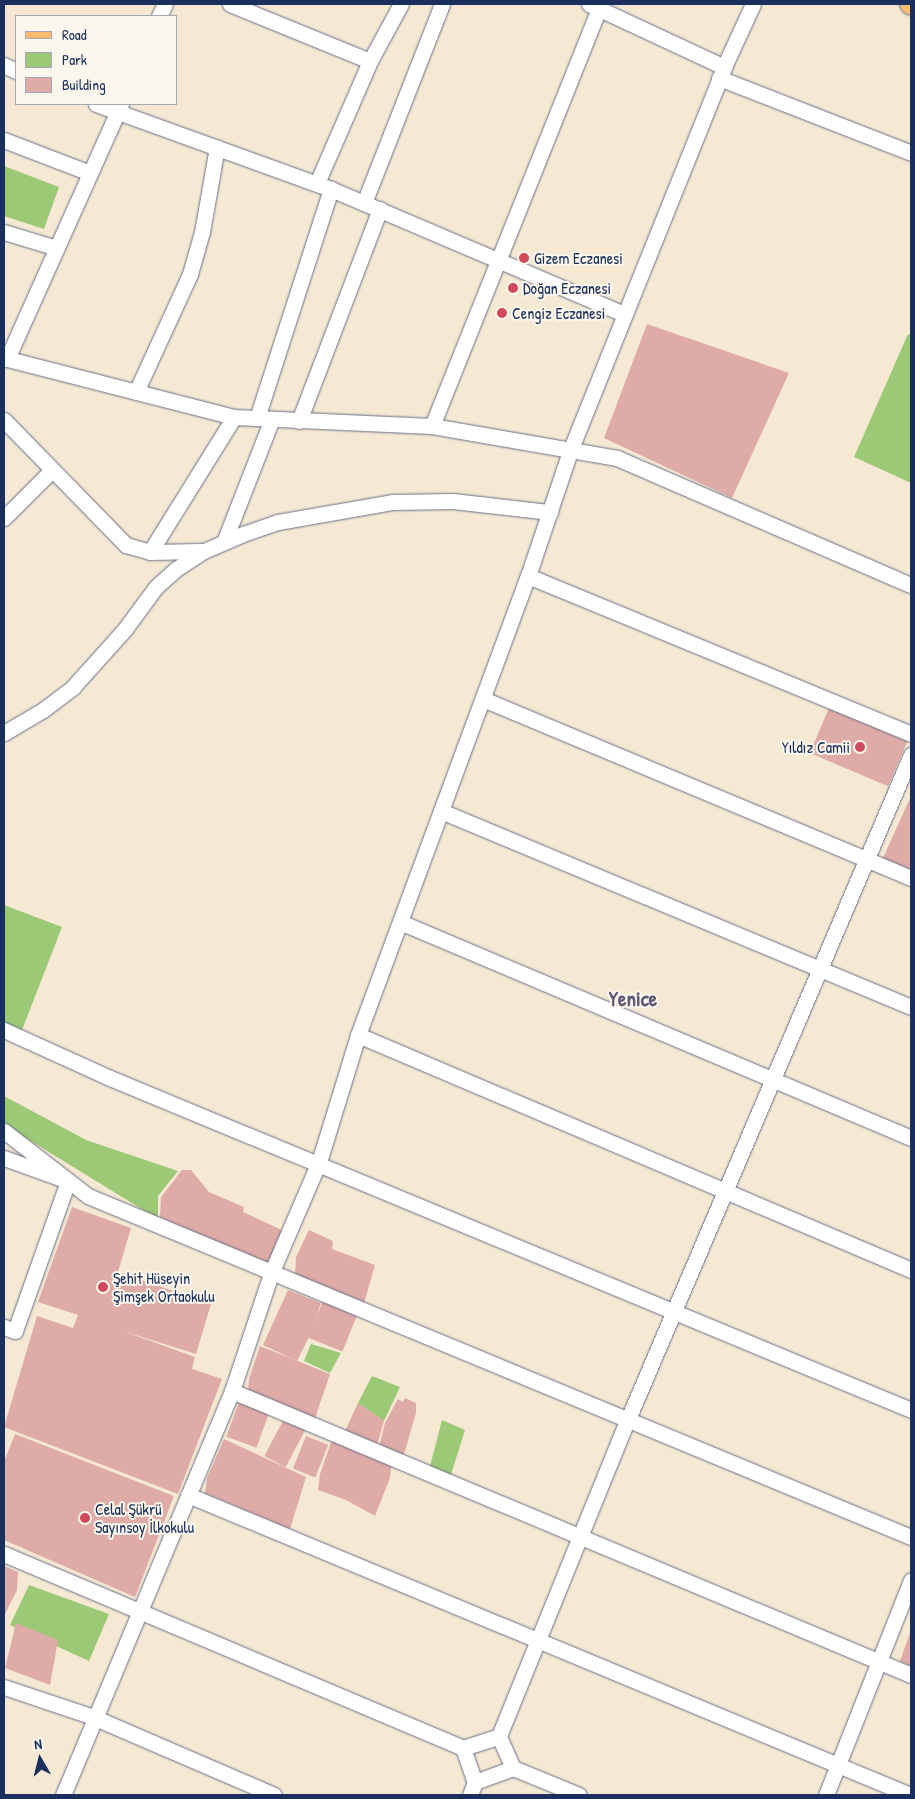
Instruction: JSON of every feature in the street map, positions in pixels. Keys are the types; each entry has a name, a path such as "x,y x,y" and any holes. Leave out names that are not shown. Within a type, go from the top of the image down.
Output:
{"street":[{"path":"230,4 370,61"},
{"path":"316,183 370,61 401,4"},
{"path":"364,203 442,4"},
{"path":"63,1795 93,1717 232,1391 272,1271 319,1162 358,1035 528,576 570,452 721,72 753,4"},
{"path":"432,426 498,260 594,7 721,72 911,153"},
{"path":"102,105 119,108 218,147 332,188 624,314"},
{"path":"119,108 5,359 234,417 432,426 570,452 617,458 911,585"},
{"path":"4,140 90,173"},
{"path":"136,392 190,274 202,232 218,147"},
{"path":"224,542 264,419 332,188"},
{"path":"299,421 380,209"},
{"path":"4,232 56,248"},
{"path":"150,552 234,417"},
{"path":"4,420 126,545 150,552 204,551"},
{"path":"4,518 51,470"},
{"path":"4,733 43,710 73,687 125,629 156,587 176,569 204,551 224,542 278,522 393,502 453,501 550,512"},
{"path":"528,576 911,734"},
{"path":"483,699 911,878"},
{"path":"578,1795 513,1768 499,1736 628,1418 911,755"},
{"path":"441,811 911,1007"},
{"path":"400,922 773,1078 911,1138"},
{"path":"4,1030 110,1078 319,1162 911,1410"},
{"path":"358,1035 911,1270"},
{"path":"4,1131 88,1196 628,1418 911,1537"},
{"path":"4,1158 68,1181"},
{"path":"4,1327 15,1331 68,1181"},
{"path":"232,1391 911,1675"},
{"path":"188,1494 910,1795"},
{"path":"4,1554 463,1748 499,1736"},
{"path":"826,1795 911,1580"},
{"path":"4,1688 93,1717 274,1795"},
{"path":"463,1748 472,1789 513,1768"}],"green space":[{"path":"4,166 59,187 44,229 4,216"},
{"path":"908,334 911,336 911,483 854,457"},
{"path":"4,905 62,927 22,1030 4,1023"},
{"path":"4,1096 86,1140 178,1171 158,1196 158,1219 13,1130 4,1122"},
{"path":"311,1344 341,1353 330,1373 304,1361"},
{"path":"372,1376 400,1387 384,1421 358,1403"},
{"path":"442,1420 465,1430 449,1481 429,1470"},
{"path":"29,1585 109,1614 89,1661 10,1625"}],"building":[{"path":"647,324 789,373 732,498 604,438"},
{"name":"Yıldız Camii","path":"829,708 907,741 888,786 810,753"},
{"path":"911,796 911,873 882,860"},
{"path":"182,1170 191,1170 209,1192 244,1207 243,1212 286,1232 271,1268 160,1217 161,1197"},
{"path":"72,1207 131,1228 118,1272 211,1304 196,1354 123,1331 195,1357 192,1369 222,1379 178,1494 4,1427 37,1316 73,1328 78,1315 38,1302"},
{"path":"309,1230 333,1241 332,1249 375,1265 363,1307 295,1277 296,1257"},
{"path":"288,1290 321,1303 312,1331 297,1361 263,1345"},
{"path":"325,1296 359,1310 342,1352 308,1338"},
{"path":"260,1346 330,1374 314,1421 248,1395 249,1379"},
{"path":"405,1398 416,1403 416,1413 402,1461 378,1451 385,1423 398,1399 403,1402"},
{"path":"239,1402 269,1413 256,1448 226,1437"},
{"path":"358,1403 384,1421 376,1449 343,1435"},
{"path":"284,1419 305,1430 285,1467 264,1456"},
{"name":"Celal Şükrü Sayınsoy İlkokulu","path":"15,1434 174,1496 135,1597 4,1540 4,1462"},
{"path":"306,1436 328,1445 315,1477 293,1468"},
{"path":"333,1437 392,1461 390,1478 375,1516 346,1500 318,1490 320,1474"},
{"path":"224,1439 306,1477 290,1529 205,1493 207,1478"},
{"path":"4,1566 18,1572 17,1590 4,1616"},
{"path":"16,1623 58,1640 50,1685 5,1668"},
{"path":"911,1630 911,1666 900,1661"}],"place":[{"name":"Gizem Eczanesi","path":"524,258"},
{"name":"Doğan Eczanesi","path":"513,288"},
{"name":"Cengiz Eczanesi","path":"502,313"},
{"name":"Yıldız Camii","path":"860,747"},
{"name":"Şehit Hüseyin Şimşek Ortaokulu","path":"103,1287"},
{"name":"Celal Şükrü Sayınsoy İlkokulu","path":"85,1518"}],"district":[{"name":"Yenice","path":"633,999"}]}
